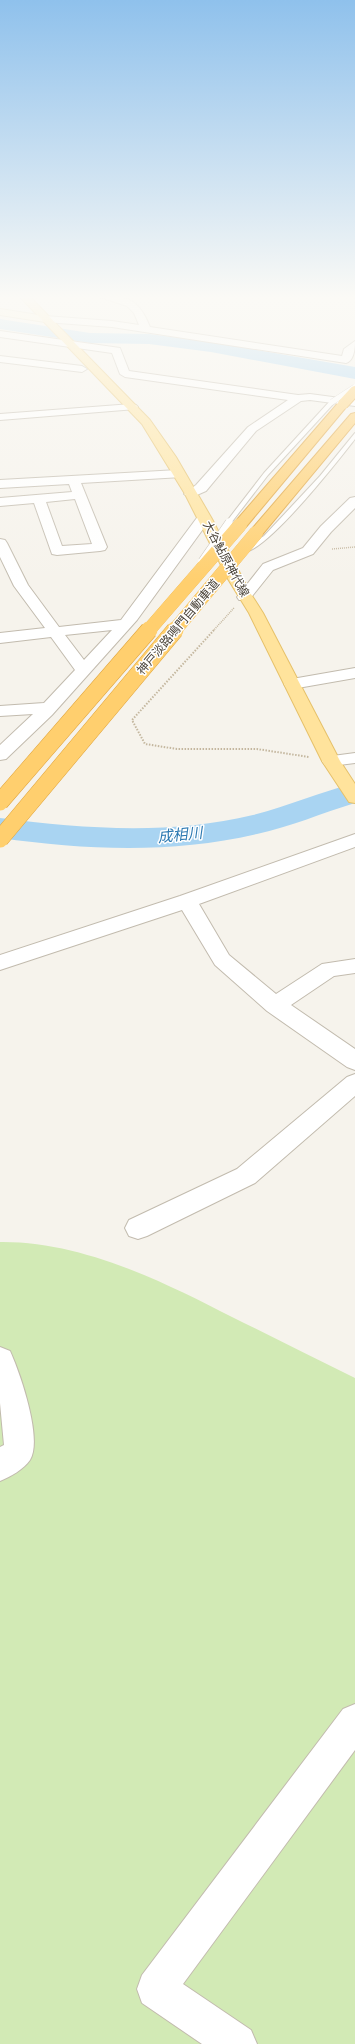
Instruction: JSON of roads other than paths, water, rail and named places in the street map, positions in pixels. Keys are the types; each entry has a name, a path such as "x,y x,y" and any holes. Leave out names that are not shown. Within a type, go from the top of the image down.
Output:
{"highway":[{"name":"神戸淡路鳴門自動車道","path":"0,802 181,591 234,524 355,391"},
{"name":"神戸淡路鳴門自動車道","path":"0,839 239,554 261,535 355,416"}],"main road":[{"name":"大谷鮎原神代線","path":"116,391 146,422 162,444 204,518 244,597 256,613 332,763 355,798"}],"street":[{"path":"250,391 298,398 310,397 344,403"},
{"path":"190,494 200,488 252,429 298,398"},
{"path":"0,417 132,407"},
{"path":"0,484 178,474"},
{"path":"39,499 57,551 100,547 73,479"},
{"path":"0,502 80,495"},
{"path":"244,597 268,567 308,551 326,529 355,502"},
{"path":"0,755 48,708 125,624 204,518"},
{"path":"0,543 21,586 82,670"},
{"path":"0,638 125,624"},
{"path":"292,684 355,673"},
{"path":"0,711 48,708"},
{"path":"332,763 355,758"},
{"path":"0,963 187,901 355,840"},
{"path":"187,901 222,960 275,1005 355,1062"},
{"path":"275,1005 329,969 355,966"},
{"path":"138,1228 246,1176 355,1083"},
{"path":"0,1360 15,1405 19,1451 0,1466"},
{"path":"238,2044 156,1989 355,1721"}],"lane":[{"path":"344,403 352,391"},
{"path":"261,535 322,477 355,435"}],"waterway":[{"name":"成相川","path":"0,828 64,836 97,838 193,835 257,824 355,793"}]}
